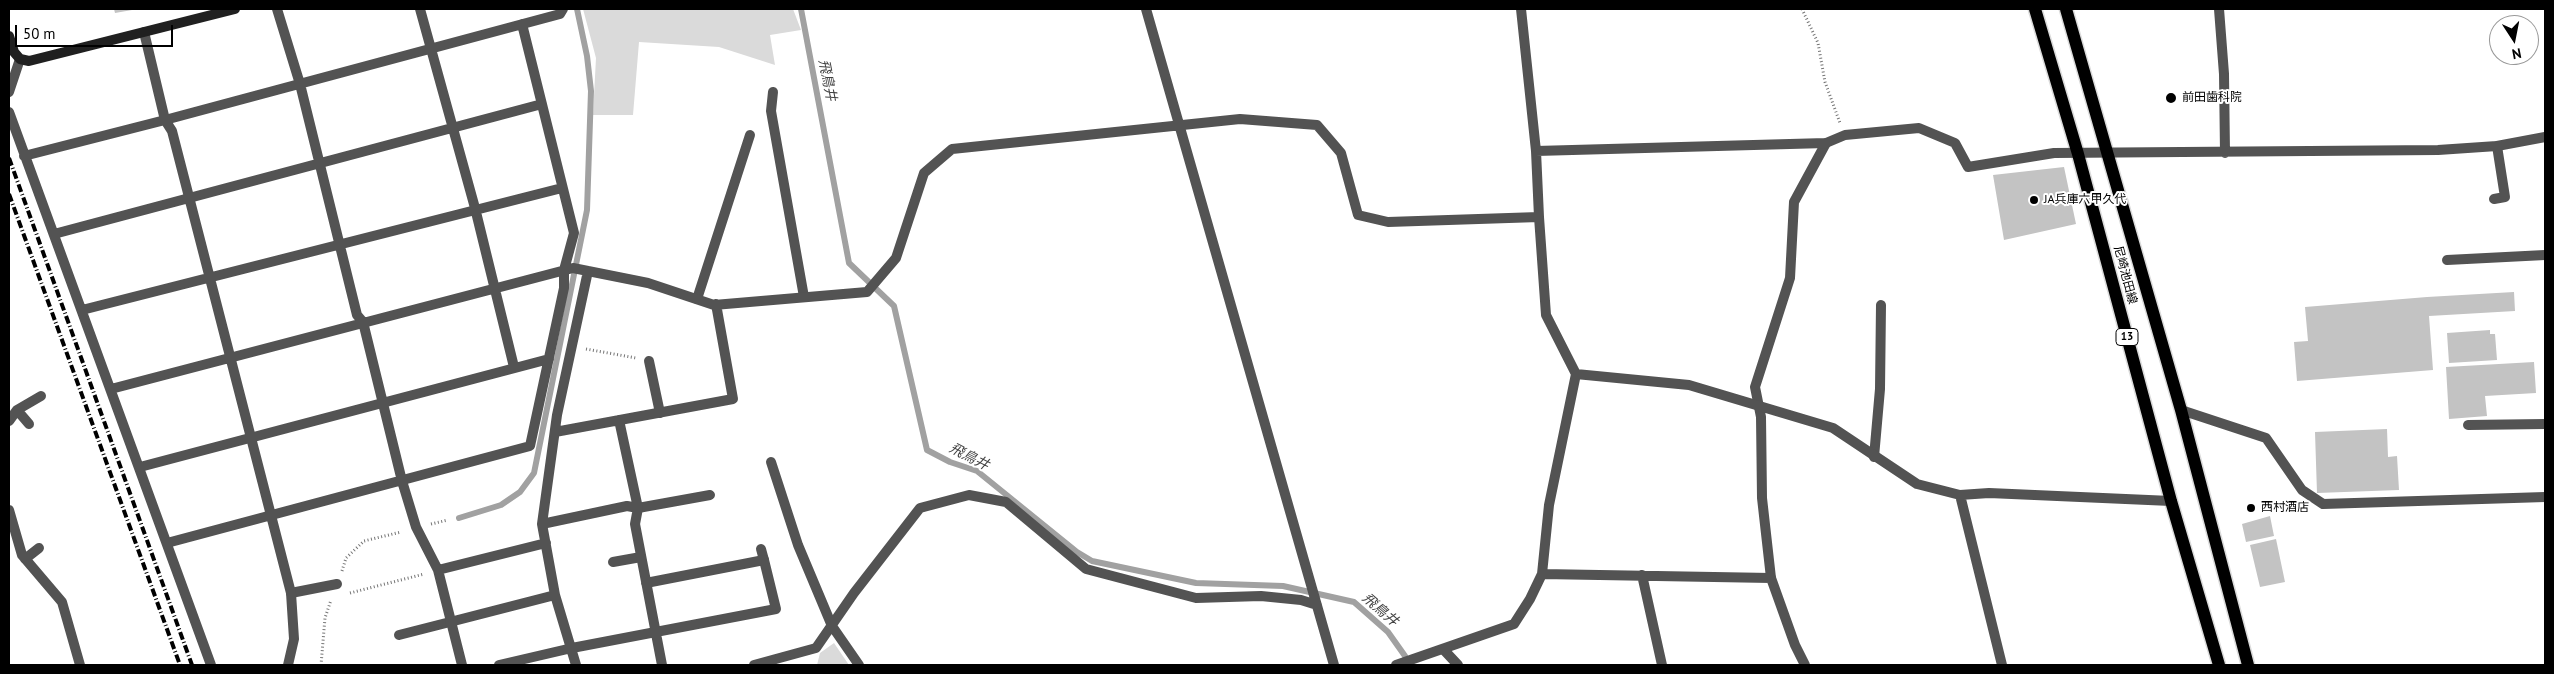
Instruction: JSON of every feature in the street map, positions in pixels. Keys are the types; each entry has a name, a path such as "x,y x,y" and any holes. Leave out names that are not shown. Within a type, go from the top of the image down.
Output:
{"main road":[{"name":"尼崎池田線","path":"2035,9 2078,154 2171,502 2219,665"},
{"name":"尼崎池田線","path":"2066,9 2181,410 2248,665"}],"street":[{"path":"9,36 14,52 20,59 29,61 235,9"},
{"path":"277,9 300,84 357,314 363,322 402,481 416,528 438,570 462,665"},
{"path":"420,9 453,127 514,367"},
{"path":"24,156 560,14 563,9"},
{"path":"1146,9 1334,665"},
{"path":"1396,665 1514,624 1542,574 1549,505 1576,374 1546,315 1536,151 1521,9"},
{"path":"2218,9 2224,74 2225,153"},
{"path":"167,542 530,446 564,288 564,270 574,233 522,24"},
{"path":"144,32 165,120 172,131 208,277 231,357 291,593 294,639 288,665"},
{"path":"9,92 20,59"},
{"path":"773,92 772,111 804,297"},
{"path":"54,234 542,104"},
{"path":"9,112 211,665"},
{"path":"111,389 573,268 648,283 716,304 867,292 896,258 924,173 952,149 1240,119 1317,125 1341,153 1358,215 1388,222 1539,217"},
{"path":"1536,151 1826,142 1845,135 1919,128 1955,143 1968,167 2054,153 2438,150 2497,146 2545,137"},
{"path":"697,299 750,135"},
{"path":"1805,665 1795,645 1771,578 1762,498 1761,417 1755,387 1790,278 1794,202 1826,142"},
{"path":"2494,198 2510,196 2497,146"},
{"path":"82,310 474,208 562,188"},
{"path":"2447,260 2545,256"},
{"path":"576,665 555,595 542,524 555,432 588,271"},
{"path":"555,432 733,400 716,304"},
{"path":"1874,457 1880,389 1881,304"},
{"path":"140,467 549,359"},
{"path":"649,361 660,413"},
{"path":"1576,374 1689,385 1758,404 1833,428 1916,484 1960,495 1989,493 2171,502"},
{"path":"9,421 16,410 41,396"},
{"path":"16,410 29,424"},
{"path":"2181,410 2266,438 2302,490 2323,504 2545,497"},
{"path":"619,420 638,508 635,524 662,665"},
{"path":"2468,425 2545,424"},
{"path":"771,462 798,545 832,626 859,665"},
{"path":"542,524 627,506 638,508 710,494"},
{"path":"760,665 816,648 888,547 920,508 969,495 1006,502 1086,569 1196,598 1261,596 1301,600 1317,605"},
{"path":"1960,495 2002,665"},
{"path":"9,510 22,556 62,602 80,665"},
{"path":"438,570 546,543"},
{"path":"25,559 39,548"},
{"path":"499,665 572,648 776,609 761,549"},
{"path":"613,562 641,557"},
{"path":"646,583 764,560"},
{"path":"1542,574 1771,578"},
{"path":"1642,576 1662,665"},
{"path":"291,593 337,584"},
{"path":"399,634 555,595"},
{"path":"1443,649 1458,665"}],"path":[{"path":"1802,9 1818,43 1825,82 1845,135"},
{"path":"572,347 649,361"},
{"path":"321,665 325,618 346,558 364,542 448,520"},
{"path":"332,598 438,570"}],"shaded area":[{"path":"583,9 793,9 801,30 770,35 775,65 719,47 639,42 633,115 593,115 596,58"},
{"path":"834,643 849,665 817,665 820,653"}],"building":[{"path":"114,9 131,9 132,10 115,13"},
{"name":"JA兵庫六甲久代","path":"2064,167 2076,224 2004,240 1993,175"},
{"path":"2514,292 2515,311 2429,316 2433,370 2297,381 2294,342 2308,341 2305,307"},
{"path":"2490,330 2490,334 2495,334 2497,360 2449,363 2447,333"},
{"path":"2534,362 2536,393 2485,396 2487,416 2449,419 2446,367"},
{"path":"2387,429 2388,457 2397,456 2399,490 2317,493 2315,432"},
{"path":"2270,516 2274,536 2246,542 2242,524"},
{"path":"2276,539 2285,582 2260,587 2250,545"}],"waterway":[{"path":"459,518 501,505 520,492 534,473 587,210 591,91 587,56 577,9"},
{"name":"飛鳥井","path":"801,9 849,263 894,306 927,450 950,462 977,471 1077,552 1092,561 1196,583 1283,586 1354,602 1388,632 1405,656 1407,664"}],"railway":[{"path":"9,158 192,665"},
{"path":"9,194 180,665"}],"place":[{"name":"前田歯科院","path":"2171,98"},
{"name":"JA兵庫六甲久代","path":"2034,200"},
{"name":"西村酒店","path":"2251,508"}]}
